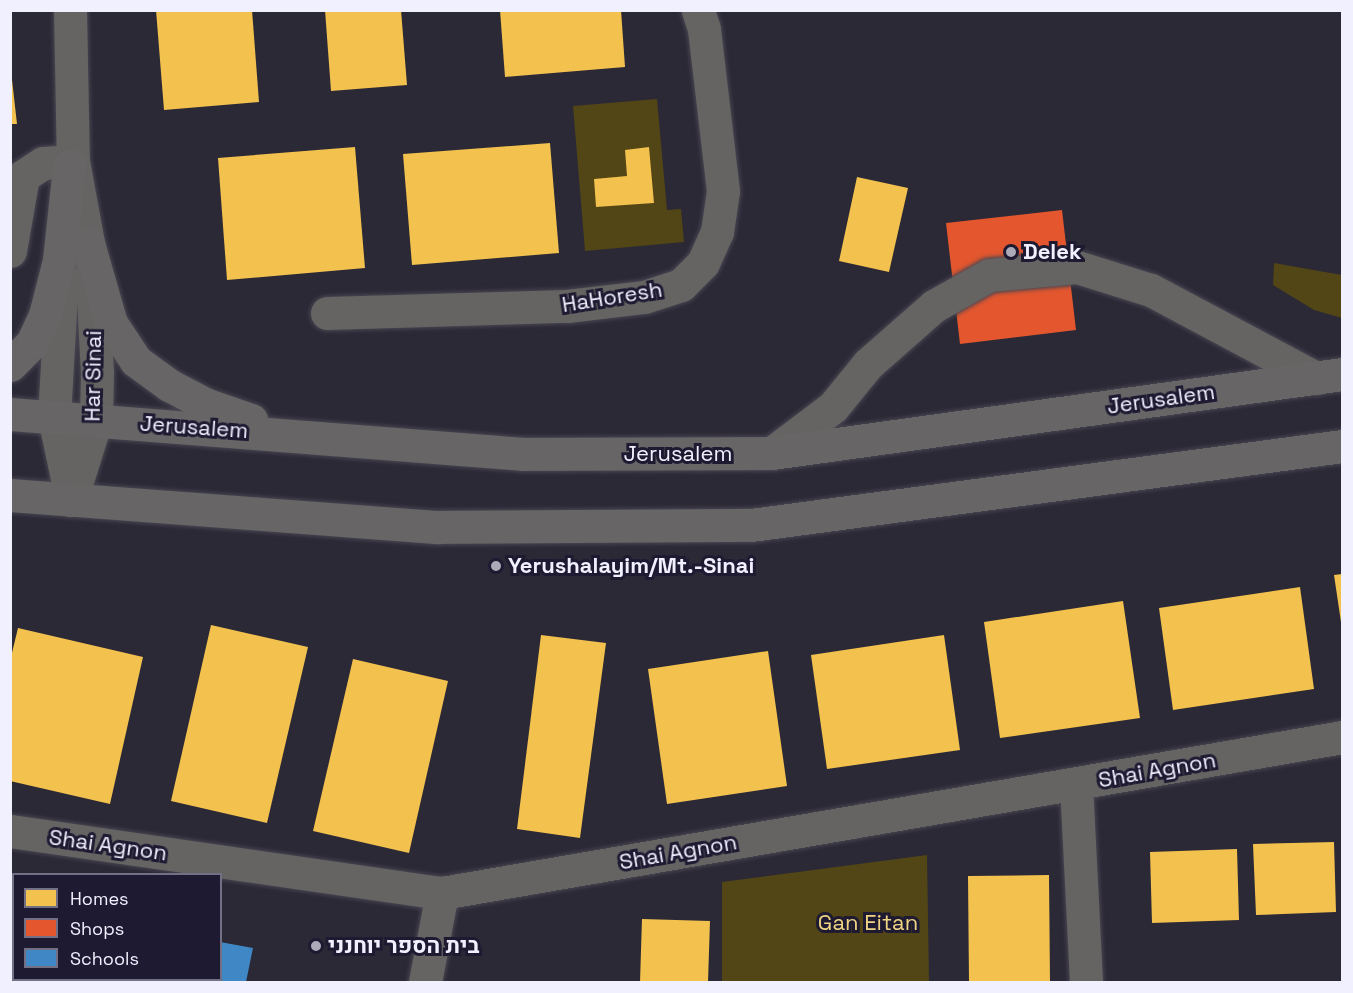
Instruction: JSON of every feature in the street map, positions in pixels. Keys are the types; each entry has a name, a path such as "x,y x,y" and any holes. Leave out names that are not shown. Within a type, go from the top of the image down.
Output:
{"main road":[{"path":"10,365 32,343 45,315 59,260 71,164"},
{"path":"88,243 111,323 136,362 169,385 205,404 290,434"},
{"name":"Jerusalem","path":"10,414 524,454 772,453 1329,376"},
{"path":"10,495 439,527 751,525 1342,446"}],"street":[{"name":"Har Sinai","path":"70,10 71,164 54,417 71,500"},
{"name":"HaHoresh","path":"327,313 567,306 644,297 681,285 703,263 717,232 723,191 704,29 698,10"},
{"path":"10,250 23,176 43,163 71,164"},
{"name":"Har Sinai","path":"71,164 88,243 96,420 71,500"},
{"path":"772,453 833,407 868,364 934,306 989,274 1077,267 1151,290 1329,376"},
{"name":"Shai Agnon","path":"10,831 442,892 1342,737"},
{"path":"1076,784 1086,982"},
{"path":"425,982 442,892"}],"green space":[{"path":"657,99 667,210 681,209 684,242 585,251 573,106"},
{"path":"1274,263 1342,275 1342,318 1314,310 1273,285"},
{"name":"Gan Eitan","path":"927,855 929,982 722,982 722,882"}],"building: Homes":[{"path":"156,10 252,10 259,102 164,110"},
{"path":"325,10 401,10 407,85 331,91"},
{"path":"500,10 621,10 625,67 505,77"},
{"path":"10,62 17,124 10,124"},
{"path":"550,143 559,253 412,265 403,154"},
{"path":"355,147 365,268 227,280 218,158"},
{"path":"649,147 654,203 596,207 594,179 627,176 625,150"},
{"path":"857,177 908,188 889,272 839,261"},
{"path":"1342,574 1342,622 1341,622 1334,575"},
{"path":"1300,587 1314,689 1173,710 1159,608"},
{"path":"1123,601 1140,718 1000,738 984,622"},
{"path":"211,625 308,647 267,823 171,801"},
{"path":"18,628 143,657 110,804 10,781 10,661"},
{"path":"541,635 606,643 580,838 517,829"},
{"path":"944,635 960,750 827,769 811,655"},
{"path":"768,651 787,786 667,804 648,669"},
{"path":"353,659 448,681 409,853 313,831"},
{"path":"1334,842 1336,912 1256,915 1253,844"},
{"path":"1237,849 1239,920 1152,923 1150,852"},
{"path":"1049,875 1050,982 969,982 968,876"},
{"path":"642,919 710,921 708,982 640,982"}],"building: Shops":[{"path":"1062,210 1076,330 960,344 946,223"}],"building: Schools":[{"path":"222,942 253,948 246,982 166,982 222,981"}],"place":[{"name":"Delek","path":"1011,252"},
{"name":"Yerushalayim/Mt.-Sinai","path":"496,566"},
{"name":"בית הספר יוחנני","path":"316,946"}]}
